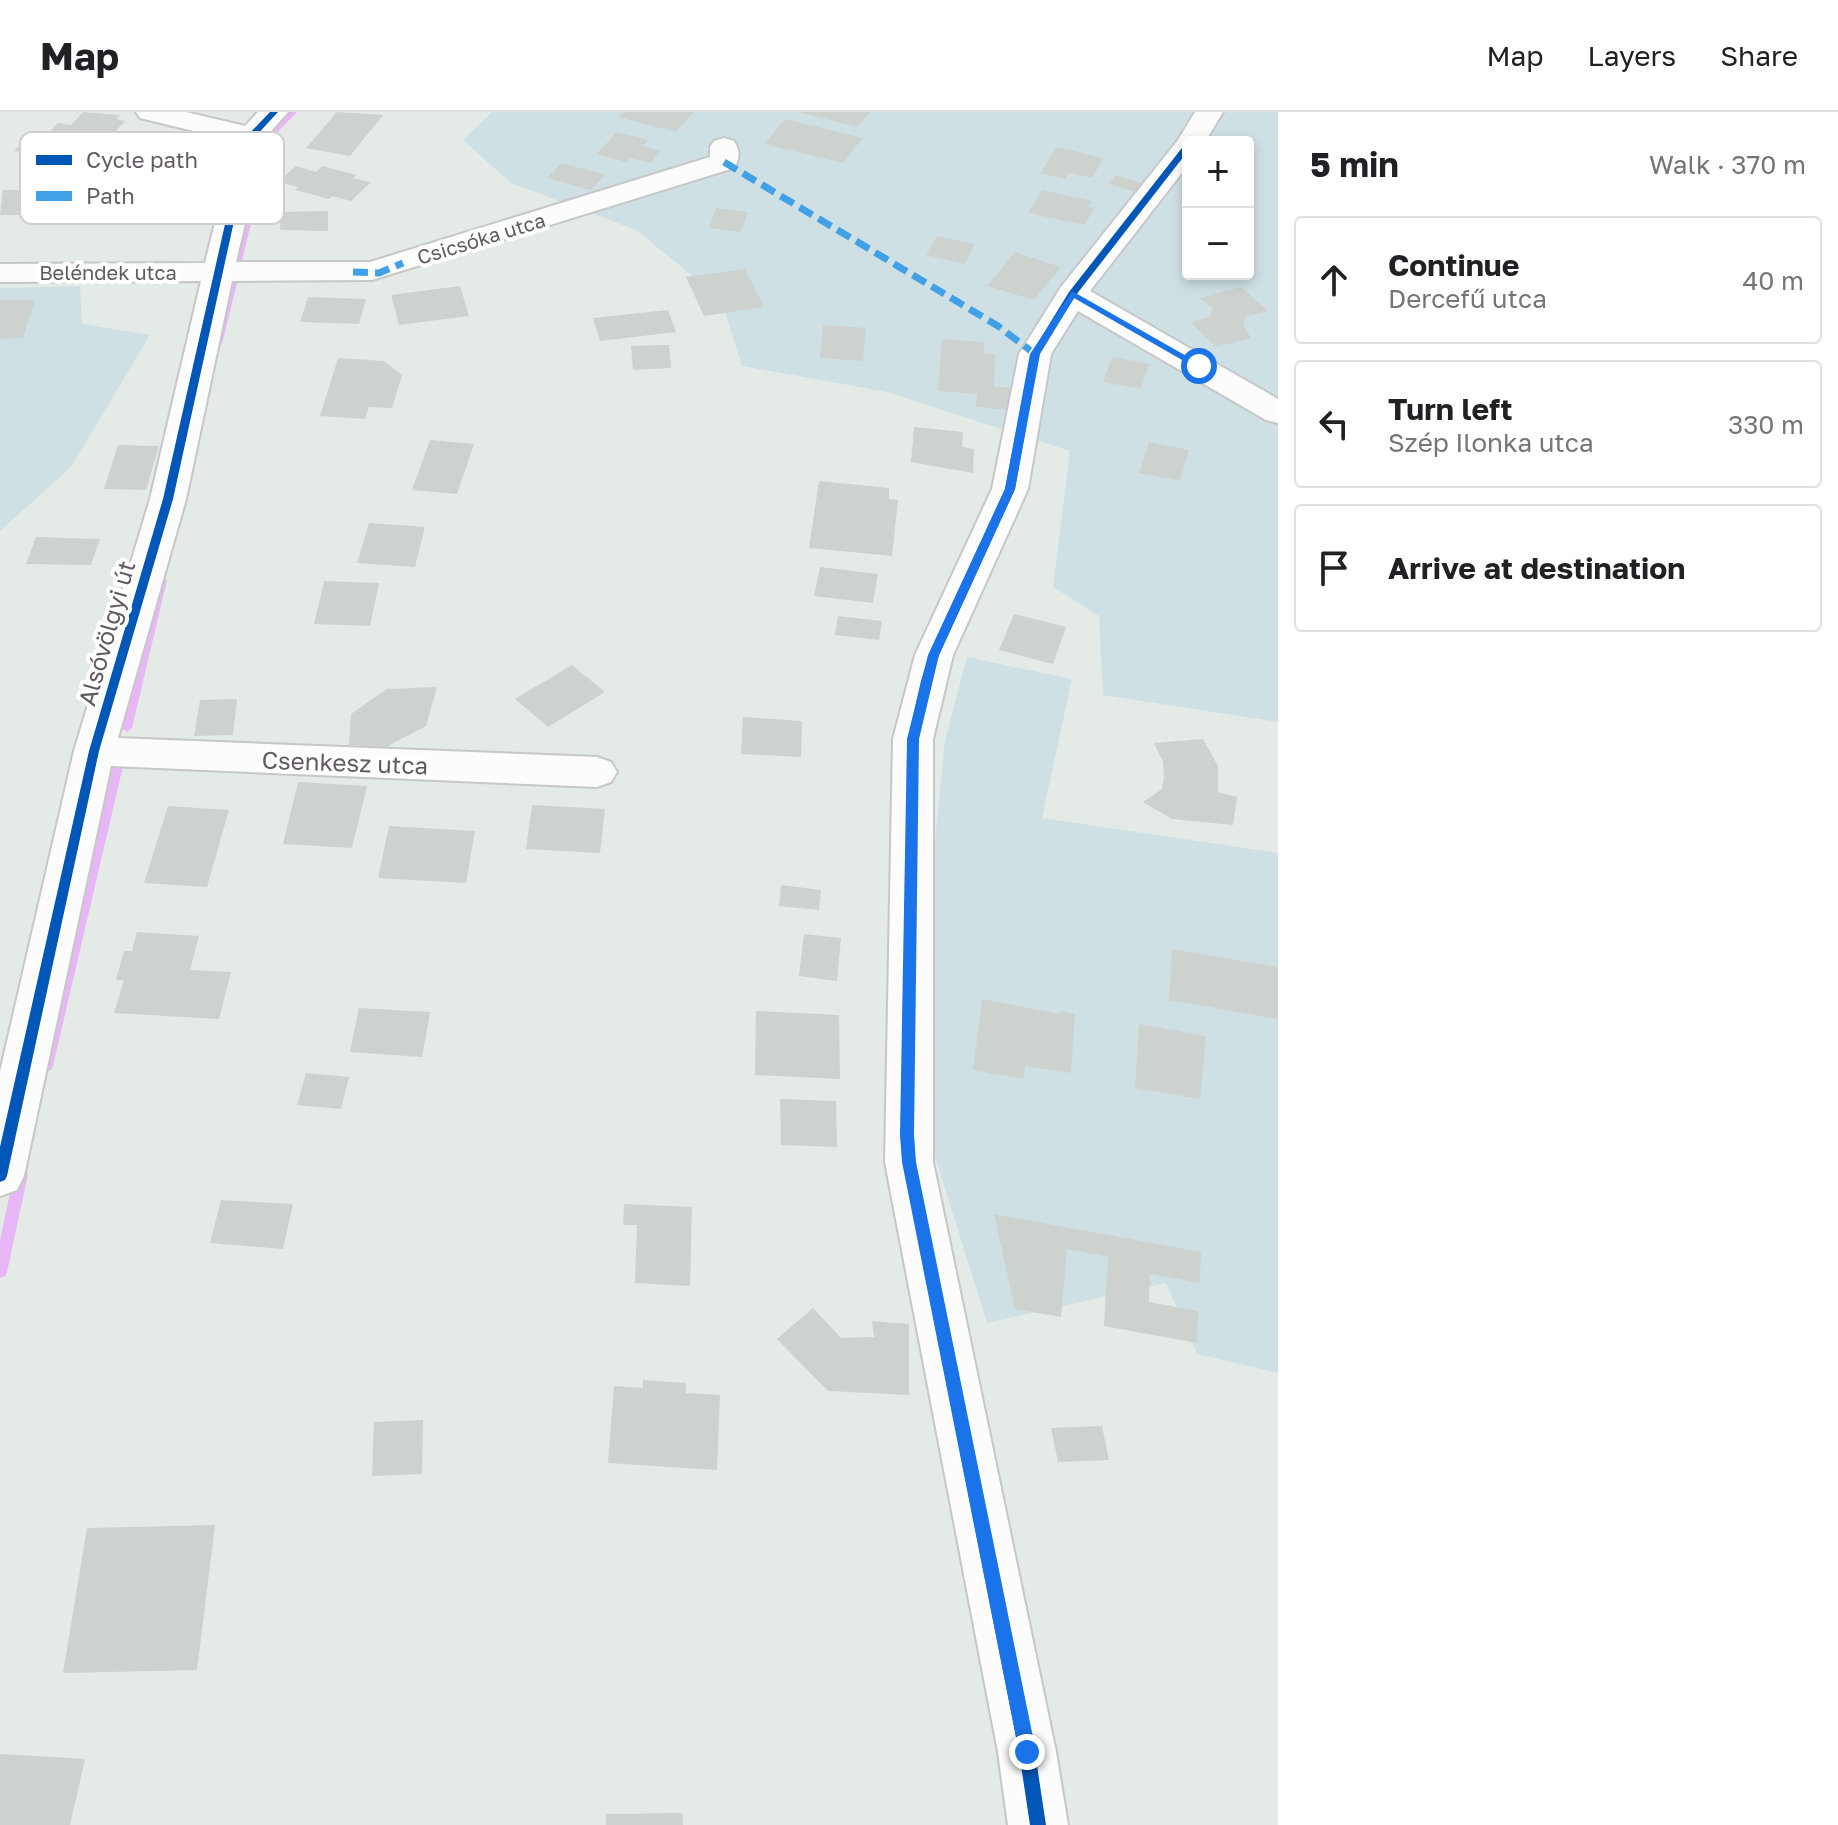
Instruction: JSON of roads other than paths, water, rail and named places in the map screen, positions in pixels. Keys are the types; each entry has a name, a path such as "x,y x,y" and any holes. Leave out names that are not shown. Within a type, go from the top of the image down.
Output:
{"street":[{"path":"150,112 234,132"},
{"name":"Alsóvölgyi út","path":"255,132 274,112"},
{"path":"1194,136 1209,112"},
{"name":"Csicsóka utca","path":"216,271 353,272 388,268 724,162 724,147"},
{"path":"1038,1825 1024,1737 909,1162 913,739 934,655 1010,489 1035,354 1072,294 1182,153"},
{"name":"Alsóvölgyi út","path":"0,1176 94,751 168,499 228,224"},
{"name":"Beléndek utca","path":"0,273 216,271"},
{"path":"1072,294 1278,413"},
{"name":"Csenkesz utca","path":"94,751 597,772"}],"waterway":[{"path":"273,132 293,112"},
{"path":"238,261 247,224"},
{"path":"218,344 233,283"},
{"path":"127,728 162,580"},
{"path":"47,1066 118,766"},
{"path":"0,1272 21,1174"}]}
